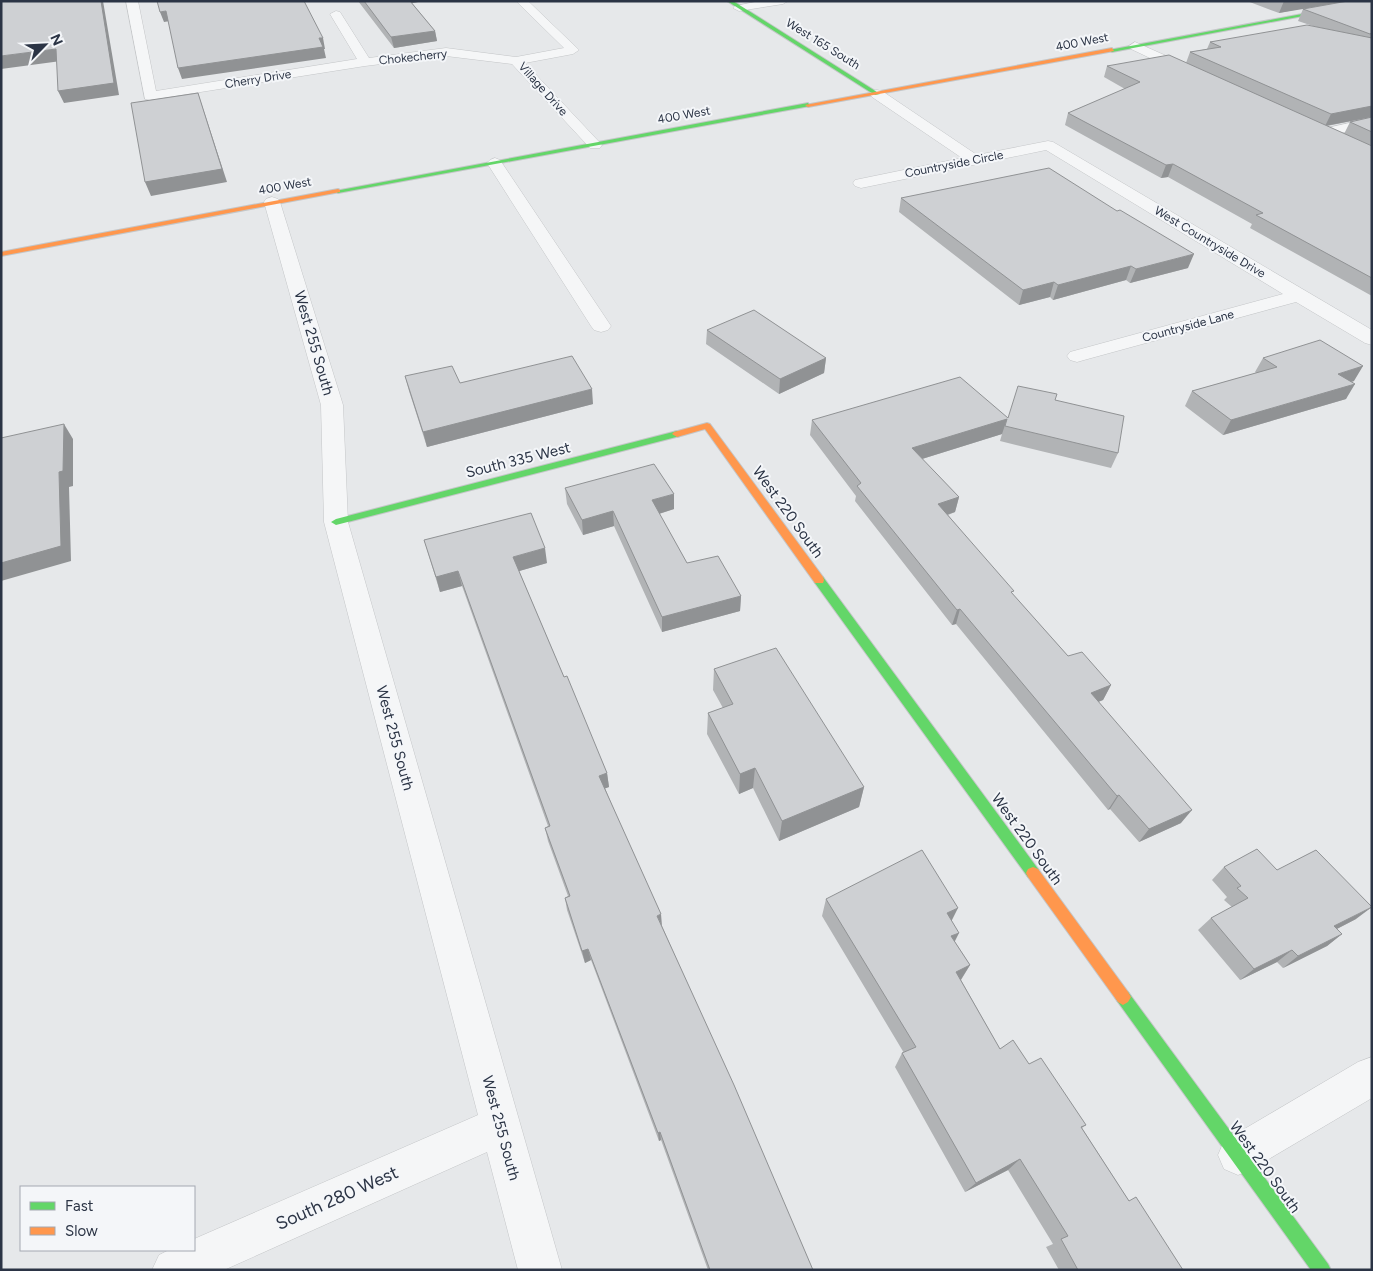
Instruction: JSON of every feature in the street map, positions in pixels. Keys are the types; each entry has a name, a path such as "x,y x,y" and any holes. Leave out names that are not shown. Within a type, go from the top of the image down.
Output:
{"main road":[{"name":"400 West","path":"1,254 272,202 877,94 1372,2"},
{"name":"West 165 South","path":"734,4 877,94"},
{"name":"South 335 West","path":"336,522 708,426"},
{"name":"West 220 South","path":"708,426 1322,1270"}],"street":[{"name":"Cherry Drive","path":"132,1 150,96 365,62"},
{"name":"Village Drive","path":"516,61 573,50 520,1"},
{"path":"734,4 783,1"},
{"name":"Chokecherry","path":"336,14 365,62 446,52 516,61"},
{"path":"1135,46 1208,80"},
{"name":"Village Drive","path":"516,61 595,145"},
{"path":"877,94 975,160"},
{"path":"1348,144 1319,131 1372,122"},
{"name":"Countryside Circle","path":"860,183 1048,145"},
{"name":"West Countryside Drive","path":"1048,145 1372,339"},
{"path":"495,163 601,326"},
{"name":"West 255 South","path":"272,202 332,405 336,522 540,1270"},
{"name":"Countryside Lane","path":"1077,356 1300,296"},
{"path":"1238,1155 1372,1076"},
{"name":"South 280 West","path":"174,1270 501,1125"}],"building":[{"path":"1,1 101,1 114,83 58,91 56,49 1,56"},
{"path":"157,1 304,1 323,38 319,38 323,47 178,68 166,11 160,12"},
{"path":"364,1 410,1 435,31 391,37"},
{"path":"1348,1 1372,1 1372,33 1370,34 1303,9"},
{"path":"1307,25 1372,38 1372,106 1331,114 1190,52 1221,47 1210,42"},
{"path":"1169,55 1372,146 1372,278 1256,215 1263,213 1173,164 1166,165 1068,113 1140,82 1107,66"},
{"path":"198,93 222,169 145,182 131,103"},
{"path":"1372,117 1372,132 1350,122"},
{"path":"1049,168 1117,211 1120,210 1194,254 1136,269 1131,266 1058,285 1054,282 1023,290 901,198"},
{"path":"754,310 826,358 780,379 707,330"},
{"path":"1320,340 1363,366 1338,374 1355,384 1231,420 1192,391 1277,367 1263,358"},
{"path":"572,356 592,389 423,432 405,376 452,366 460,383"},
{"path":"960,377 1008,418 1018,386 1057,394 1055,400 1124,416 1118,453 1005,426 1007,419 912,448 959,497 938,504 1014,591 1011,592 1068,656 1082,652 1111,685 1091,693 1192,810 1149,829 1119,795 1117,796 960,609 957,610 857,486 861,483 812,420"},
{"path":"64,424 63,471 59,472 61,546 1,563 1,438"},
{"path":"654,464 674,494 652,500 687,563 718,556 741,596 662,617 613,511 582,520 565,488"},
{"path":"531,513 545,548 513,557 564,677 567,676 607,773 599,776 661,914 657,916 734,1085 813,1270 710,1270 660,1132 658,1133 588,949 582,951 565,898 570,896 545,828 550,826 458,571 436,577 424,540"},
{"path":"776,648 864,787 782,821 755,768 740,774 708,713 733,704 714,669"},
{"path":"1257,849 1277,870 1316,850 1372,907 1334,926 1342,934 1298,956 1292,950 1254,969 1211,918 1248,898 1237,888 1241,886 1224,867"},
{"path":"922,850 958,908 947,913 959,933 951,936 970,965 956,972 1000,1049 1013,1040 1029,1064 1041,1058 1086,1125 1081,1127 1129,1201 1136,1197 1183,1270 1078,1270 1061,1239 1068,1236 1020,1159 976,1183 902,1053 916,1047 826,899"}],"traffic: fast":[{"path":"729,1 877,94"},
{"path":"1112,50 1372,2"},
{"path":"338,191 808,105"},
{"path":"336,522 677,434"},
{"path":"819,580 1033,873"},
{"path":"1123,997 1322,1270"}],"traffic: slow":[{"path":"808,105 1112,50"},
{"path":"1,254 338,191"},
{"path":"677,434 707,426 819,580"},
{"path":"1033,873 1123,997"}]}
